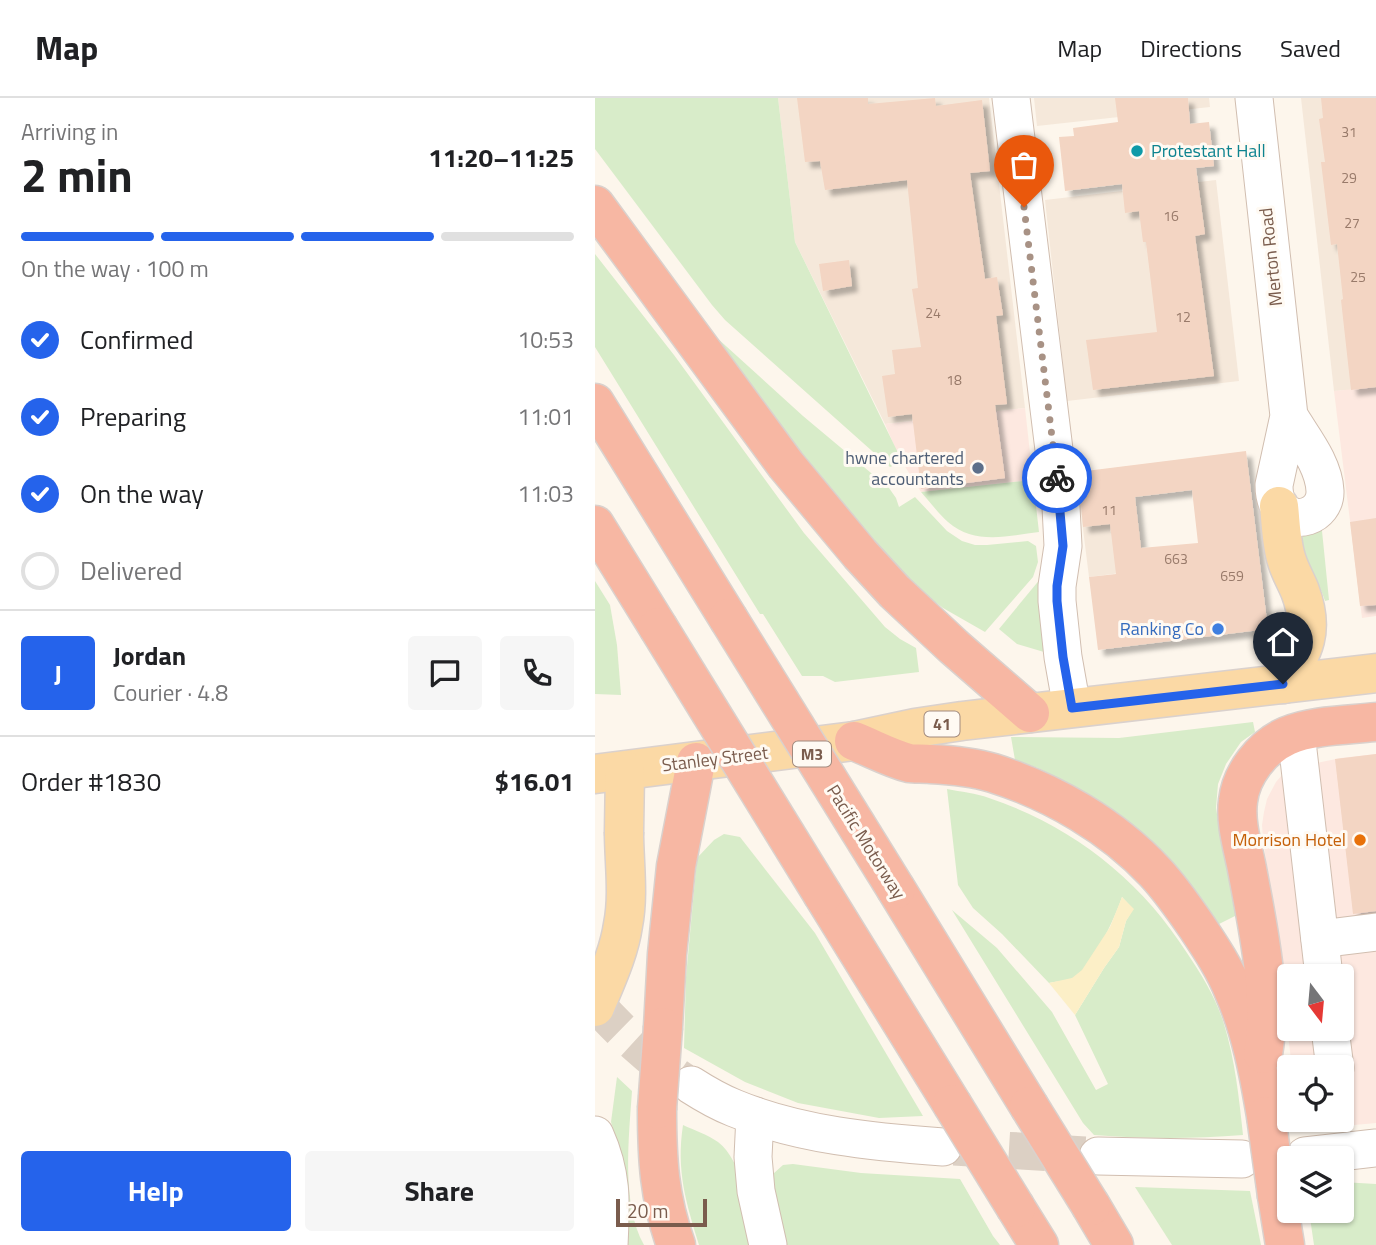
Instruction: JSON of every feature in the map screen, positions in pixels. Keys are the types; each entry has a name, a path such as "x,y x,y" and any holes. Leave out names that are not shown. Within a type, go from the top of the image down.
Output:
{"highway":[{"path":"595,205 786,465 860,554 905,601 1030,713"},
{"name":"Pacific Motorway","path":"595,403 1114,1245"},
{"path":"595,525 1039,1245"},
{"path":"1259,1076 1266,1038 1267,999 1256,917 1238,818 1238,801 1243,780 1252,764 1274,743 1296,733 1376,722"},
{"path":"854,741 911,763 990,772 1038,790 1098,824 1154,872 1181,904 1227,975 1246,1024 1266,1115 1285,1245"},
{"path":"676,1245 663,1202 657,1157 657,1109 665,977 676,866 696,761"}],"main road":[{"path":"1279,506 1284,552 1303,602 1307,621 1301,654 1283,684"},
{"name":"Stanley Street","path":"610,772 854,741 915,728 1030,713 1376,673"},
{"path":"595,1007 615,957 625,910 624,832 610,772"}],"street":[{"path":"1011,98 1061,508 1063,546 1057,601 1072,708"},
{"name":"Merton Road","path":"1254,98 1289,416 1274,485 1275,496 1279,506 1287,514 1297,518 1308,517 1318,510 1324,501 1325,490 1319,468 1289,416"},
{"path":"1296,733 1322,964"},
{"path":"1319,939 1376,932"},
{"path":"691,1085 731,1107 805,1131 943,1147"},
{"path":"755,1116 753,1157 756,1191 768,1245"},
{"path":"595,1135 606,1164 610,1186 609,1245"},
{"path":"1354,1150 1376,1148"},
{"path":"1098,1156 1243,1160"}],"shaded area":[{"path":"778,98 989,98 1025,408 885,424 795,242"},
{"path":"1034,98 1209,98 1210,107 1037,126"},
{"path":"1301,98 1376,98 1351,390 1334,391"},
{"path":"1216,180 1239,381 1067,401 1045,200"},
{"path":"1376,387 1376,616 1362,618 1334,391"},
{"path":"1025,408 1033,480 921,492 899,457 885,424"},
{"path":"1131,466 1144,570 1089,577 1076,473"},
{"path":"1376,754 1376,1123 1354,1125 1354,1055 1290,1055 1289,1041 1355,1041 1355,964 1279,964 1262,825 1267,799 1287,769"}],"green space":[{"path":"595,98 778,98 795,242 904,465 890,467 725,320 712,305 595,149"},
{"path":"595,254 674,355 804,533 885,627 916,648 919,672 835,682 823,676 802,676 763,614 760,614 595,347"},
{"path":"716,337 803,416 889,488 899,507 915,497 947,531 962,541 975,545 1028,541 1036,546 1038,562 1033,577 985,632 943,608 893,567 785,434 713,339"},
{"path":"1033,480 1039,532 1003,537 980,536 958,529 944,519 921,492"},
{"path":"1321,521 1329,600 1325,601 1306,561 1300,527"},
{"path":"1041,578 1044,652 1017,644 999,629"},
{"path":"595,581 610,605 621,695 595,694"},
{"path":"1253,722 1255,732 1241,742 1226,764 1218,784 1216,808 1220,832 1241,913 1217,925 1136,830 1109,808 1072,785 1015,760 1011,737 1119,738"},
{"path":"947,789 984,796 1048,824 1101,858 1148,902 1193,961 1217,1005 1231,1051 1243,1135 1169,1138 1094,1135 1083,1123 952,910 997,948 1052,1012 1096,1090 1108,1084 1075,1015 1119,947 1126,921 1133,909 1122,897 1103,940 1084,970 1074,978 1049,983 973,908 958,885"},
{"path":"724,834 740,837 815,933 923,1116 879,1118 798,1103 745,1082 684,1048 686,977 697,858 714,840"},
{"path":"617,1077 632,1091 628,1149 629,1190 632,1210 644,1245 623,1245 624,1162 611,1122"},
{"path":"683,1125 718,1142 733,1161 745,1189 759,1245 699,1245 686,1200 682,1172"},
{"path":"783,1165 861,1173 960,1179 1000,1245 785,1245 771,1187 773,1174"},
{"path":"1354,1183 1376,1184 1376,1245 1314,1245 1311,1223 1354,1223"},
{"path":"1135,1187 1250,1191 1261,1245 1172,1245"}],"sand":[{"path":"1122,897 1134,909 1126,921 1119,947 1075,1015 1049,983 1072,978 1082,970 1110,927"}],"building":[{"path":"797,98 868,98 868,104 935,98 936,106 982,100 990,171 970,173 985,279 997,277 1003,315 996,316 1007,404 995,405 1005,478 921,489 912,414 888,417 882,376 895,374 892,350 921,347 912,289 918,288 907,180 825,190 820,161 805,162"},
{"path":"1115,98 1188,98 1190,124 1209,122 1214,166 1196,168 1205,234 1195,236 1214,376 1093,390 1086,340 1157,332 1146,242 1143,242 1139,211 1125,213 1122,184 1065,191 1059,137 1074,136 1073,128 1118,122"},
{"path":"1321,98 1376,98 1376,387 1351,390 1337,244 1331,245 1321,162 1325,162 1319,119 1323,118"},
{"path":"849,260 852,286 823,291 819,264"},
{"path":"1246,451 1268,629 1098,650 1089,577 1116,574 1110,524 1083,527 1078,472","holes":["1192,490 1198,543 1141,548 1135,497"]},
{"path":"1376,518 1376,605 1360,606 1350,522"},
{"name":"Morrison Hotel","path":"1376,754 1376,911 1353,914 1335,759"}],"tunnel":[{"path":"595,1003 637,1045 683,1081"},
{"path":"954,1147 1085,1155"}],"way so far":[{"path":"1024,207 1057,478"}],"place":[{"name":"Protestant Hall","path":"1137,151"},
{"name":"hwne chartered accountants","path":"978,468"},
{"name":"Ranking Co","path":"1218,629"},
{"name":"Morrison Hotel","path":"1360,840"}],"route":[{"path":"1057,478 1063,532 1057,601 1072,708 1283,684"}]}
